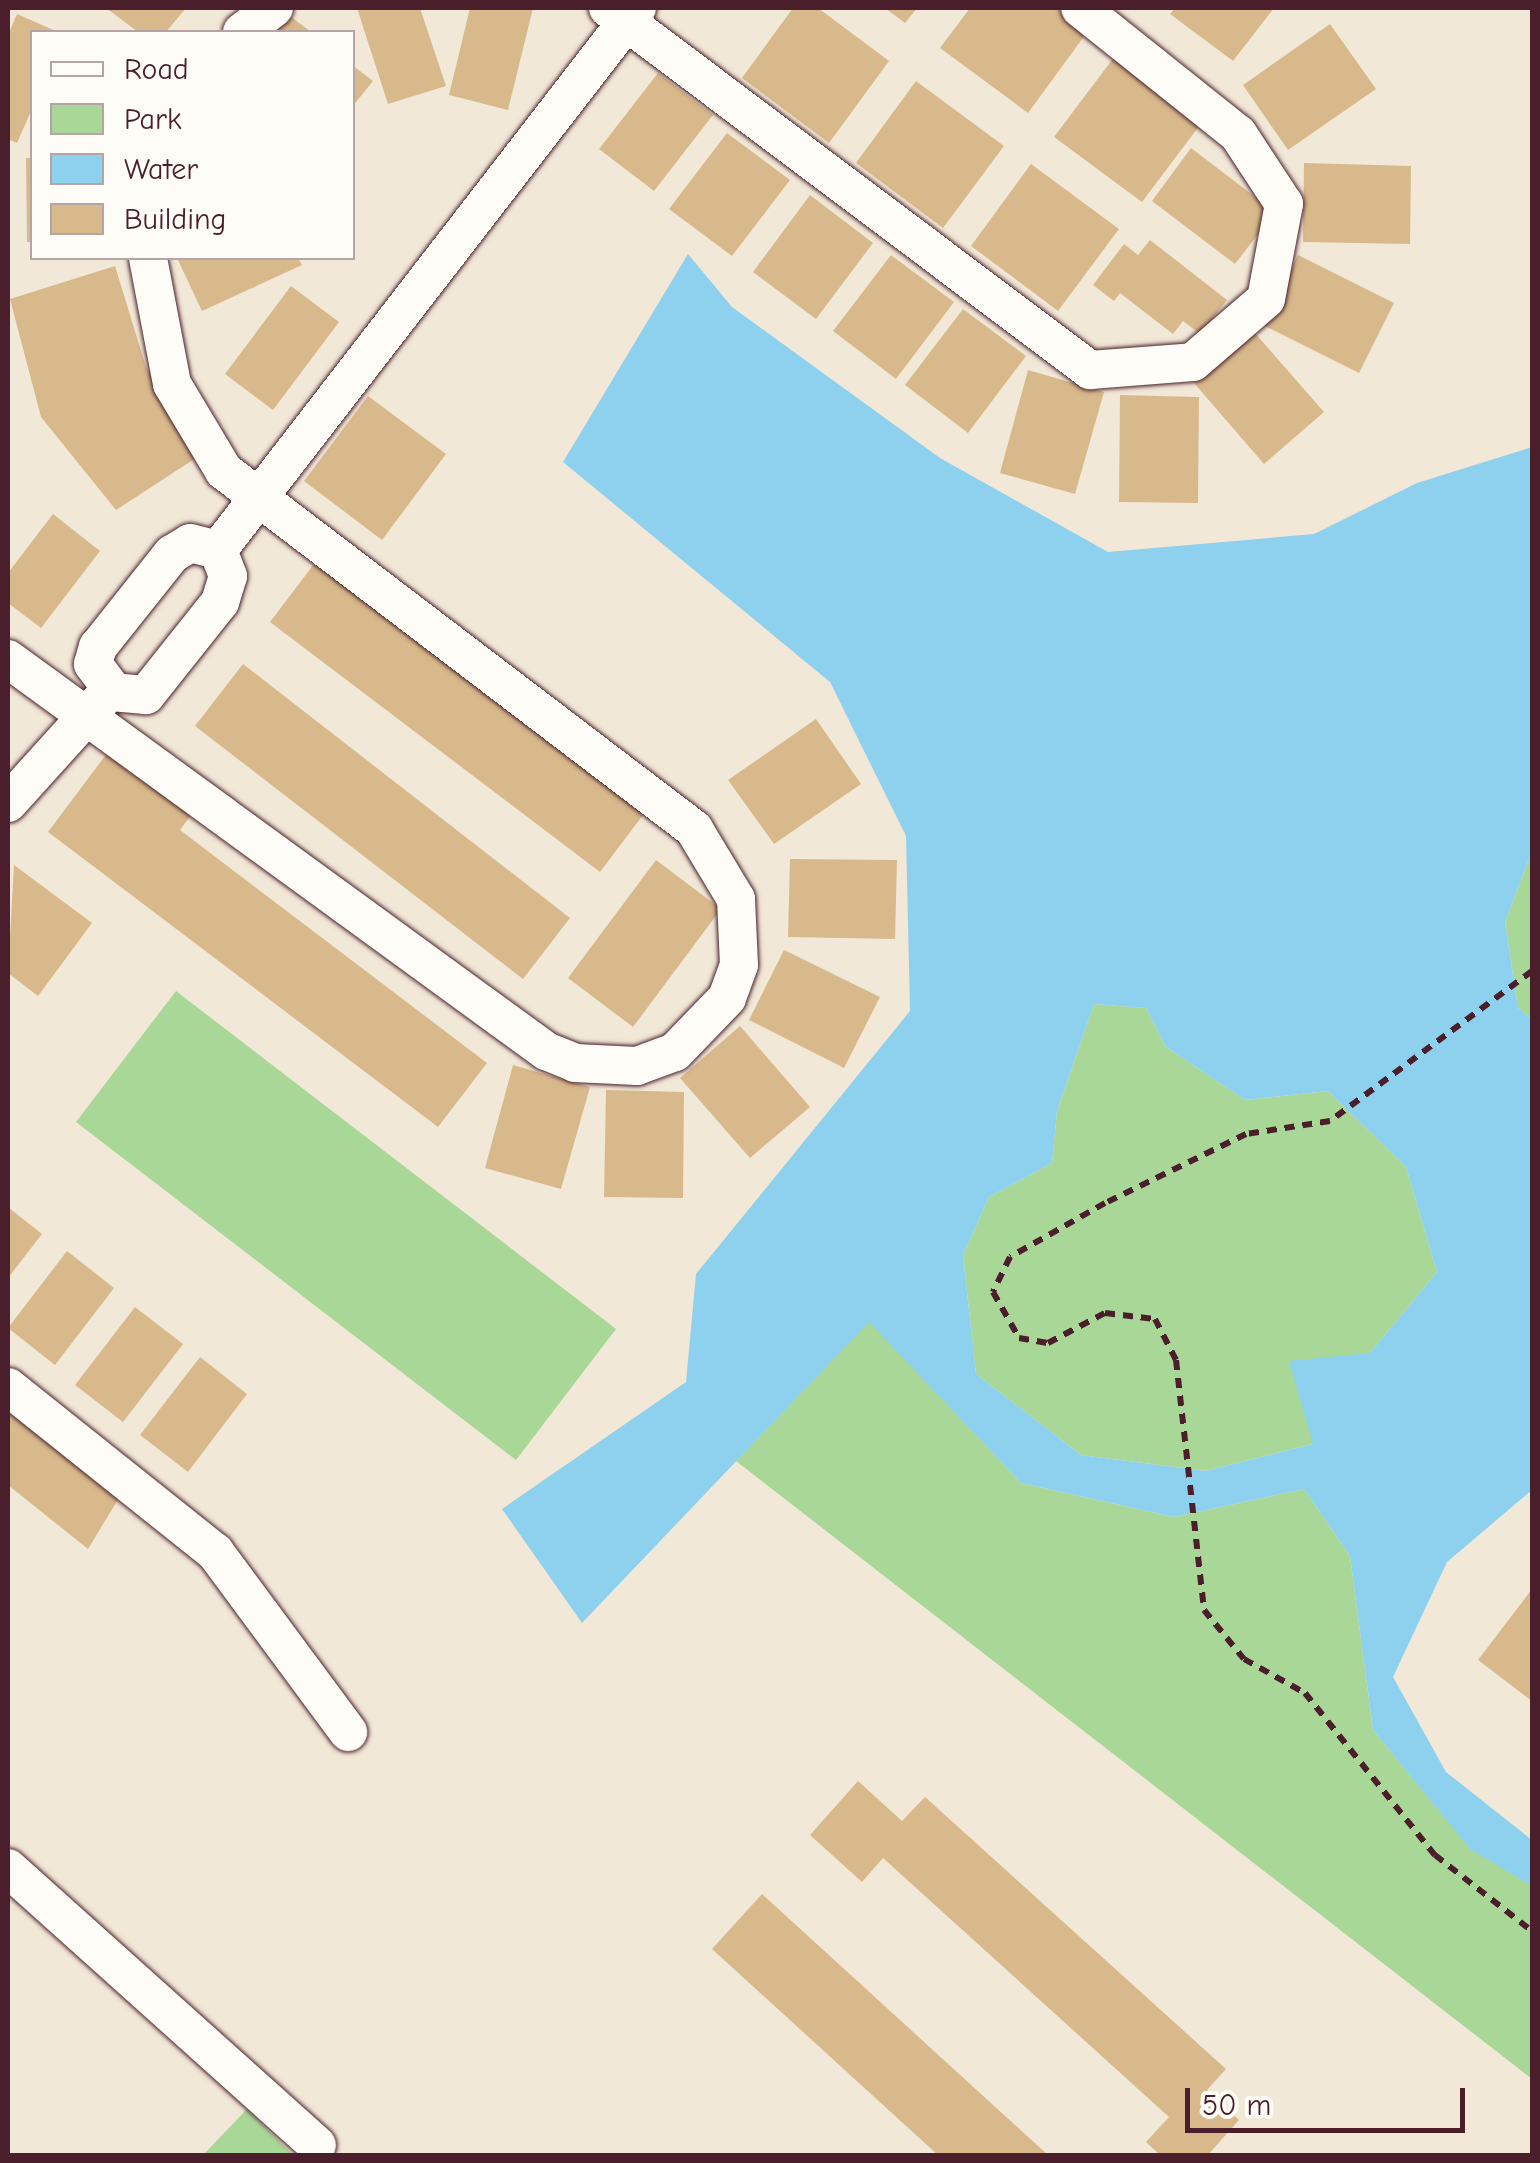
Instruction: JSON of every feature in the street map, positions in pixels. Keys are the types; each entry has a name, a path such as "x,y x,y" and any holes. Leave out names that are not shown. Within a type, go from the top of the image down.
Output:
{"street":[{"path":"245,30 274,8"},
{"path":"218,550 624,11 1090,370 1193,362 1266,299 1284,204 1238,134 1080,8"},
{"path":"8,659 99,700 546,1051 575,1063 636,1066 707,1026 739,965 742,930 723,870 694,828 256,502 224,470 172,384 148,260"},
{"path":"99,700 93,664 98,647 172,554 190,543 218,550"},
{"path":"8,803 99,700 146,695 220,602 228,576 218,550"},
{"path":"8,1386 215,1552 348,1732"},
{"path":"8,1868 317,2145"}],"path":[{"path":"1532,971 1330,1121 1246,1134 1105,1203 1010,1257 993,1292 1019,1338 1048,1342 1106,1313 1155,1319 1176,1360 1190,1536 1204,1610 1244,1660 1305,1693 1435,1855 1532,1930"}],"green space":[{"path":"1532,851 1532,1019 1518,1008 1505,922"},
{"path":"176,991 616,1329 516,1460 76,1122"},
{"path":"1094,1004 1146,1008 1166,1047 1245,1100 1328,1091 1406,1167 1437,1272 1370,1353 1313,1444 1206,1471 1081,1455 976,1374 963,1255 989,1197 1052,1163 1057,1111"},
{"path":"869,1321 1021,1483 1174,1517 1304,1489 1350,1556 1373,1730 1470,1848 1532,1886 1532,2079 736,1461"},
{"path":"247,2109 293,2155 203,2155"}],"water":[{"path":"688,254 732,307 940,458 1108,552 1314,534 1417,483 1532,447 1532,851 1505,922 1518,1008 1532,1019 1532,1490 1447,1562 1393,1677 1446,1772 1532,1840 1532,1886 1470,1849 1373,1730 1350,1556 1304,1489 1174,1517 1021,1483 869,1322 582,1623 502,1509 686,1382 696,1274 910,1011 906,836 830,682 563,462","holes":["1094,1004 1146,1008 1166,1047 1245,1100 1328,1091 1406,1167 1437,1272 1370,1353 1289,1361 1313,1444 1206,1471 1081,1455 976,1374 963,1255 989,1197 1052,1163 1057,1111"]}],"building":[{"path":"106,8 186,8 168,30 135,30"},
{"path":"357,8 420,8 446,86 388,104"},
{"path":"470,8 533,8 508,110 449,95"},
{"path":"793,8 818,8 889,61 829,143 742,78"},
{"path":"885,8 917,8 905,23"},
{"path":"970,8 1057,8 1088,31 1028,113 940,48"},
{"path":"1175,8 1274,8 1233,61 1170,14"},
{"path":"286,13 308,30 273,30"},
{"path":"17,14 53,30 30,30 30,114 17,143 8,139 8,35"},
{"path":"1330,24 1376,89 1288,150 1243,85"},
{"path":"1115,56 1203,121 1142,202 1054,137"},
{"path":"355,67 373,81 355,103"},
{"path":"658,73 713,115 654,191 599,149"},
{"path":"916,81 1004,146 943,228 856,163"},
{"path":"727,133 790,180 732,256 669,209"},
{"path":"1191,148 1275,212 1235,264 1152,201"},
{"path":"26,158 30,158 30,242"},
{"path":"1304,163 1411,166 1410,244 1303,242"},
{"path":"1031,164 1119,229 1058,311 971,246"},
{"path":"810,195 873,243 816,319 753,272"},
{"path":"1150,240 1227,300 1200,334 1183,321 1173,334 1120,293 1114,301 1093,285 1124,244 1138,255"},
{"path":"891,255 954,302 896,379 833,331"},
{"path":"1298,255 1394,303 1359,373 1263,325"},
{"path":"178,260 299,260 302,265 202,311"},
{"path":"115,266 146,367 202,454 116,510 41,417 10,299"},
{"path":"291,286 339,322 273,410 225,374"},
{"path":"963,309 1026,356 968,433 905,385"},
{"path":"1254,332 1324,412 1264,464 1194,383"},
{"path":"1028,370 1104,392 1075,494 1000,473"},
{"path":"1120,395 1199,397 1198,503 1119,502"},
{"path":"368,396 446,454 382,540 304,481"},
{"path":"53,514 100,551 41,628 8,603 8,573"},
{"path":"317,560 646,811 600,872 270,622"},
{"path":"243,664 570,918 523,979 195,726"},
{"path":"816,719 861,784 774,844 728,780"},
{"path":"108,752 191,815 180,830 487,1063 438,1127 48,832"},
{"path":"790,859 897,860 895,939 788,937"},
{"path":"656,860 721,909 633,1027 568,978"},
{"path":"14,865 92,923 38,996 8,973"},
{"path":"784,950 880,997 844,1068 749,1020"},
{"path":"740,1026 810,1107 750,1158 680,1078"},
{"path":"513,1065 590,1087 561,1189 485,1168"},
{"path":"606,1090 684,1092 683,1198 604,1197"},
{"path":"8,1207 42,1234 8,1278"},
{"path":"67,1251 114,1288 55,1365 8,1328"},
{"path":"135,1307 183,1344 123,1422 75,1385"},
{"path":"200,1357 247,1394 188,1472 140,1435"},
{"path":"17,1405 81,1469 128,1483 88,1549 8,1485 8,1415"},
{"path":"1532,1589 1532,1701 1478,1660"},
{"path":"858,1781 902,1821 925,1797 1226,2069 1207,2090 1239,2120 1207,2156 1161,2156 1146,2142 1169,2117 883,1858 862,1882 810,1835"},
{"path":"762,1894 1049,2156 939,2156 712,1949"}]}
